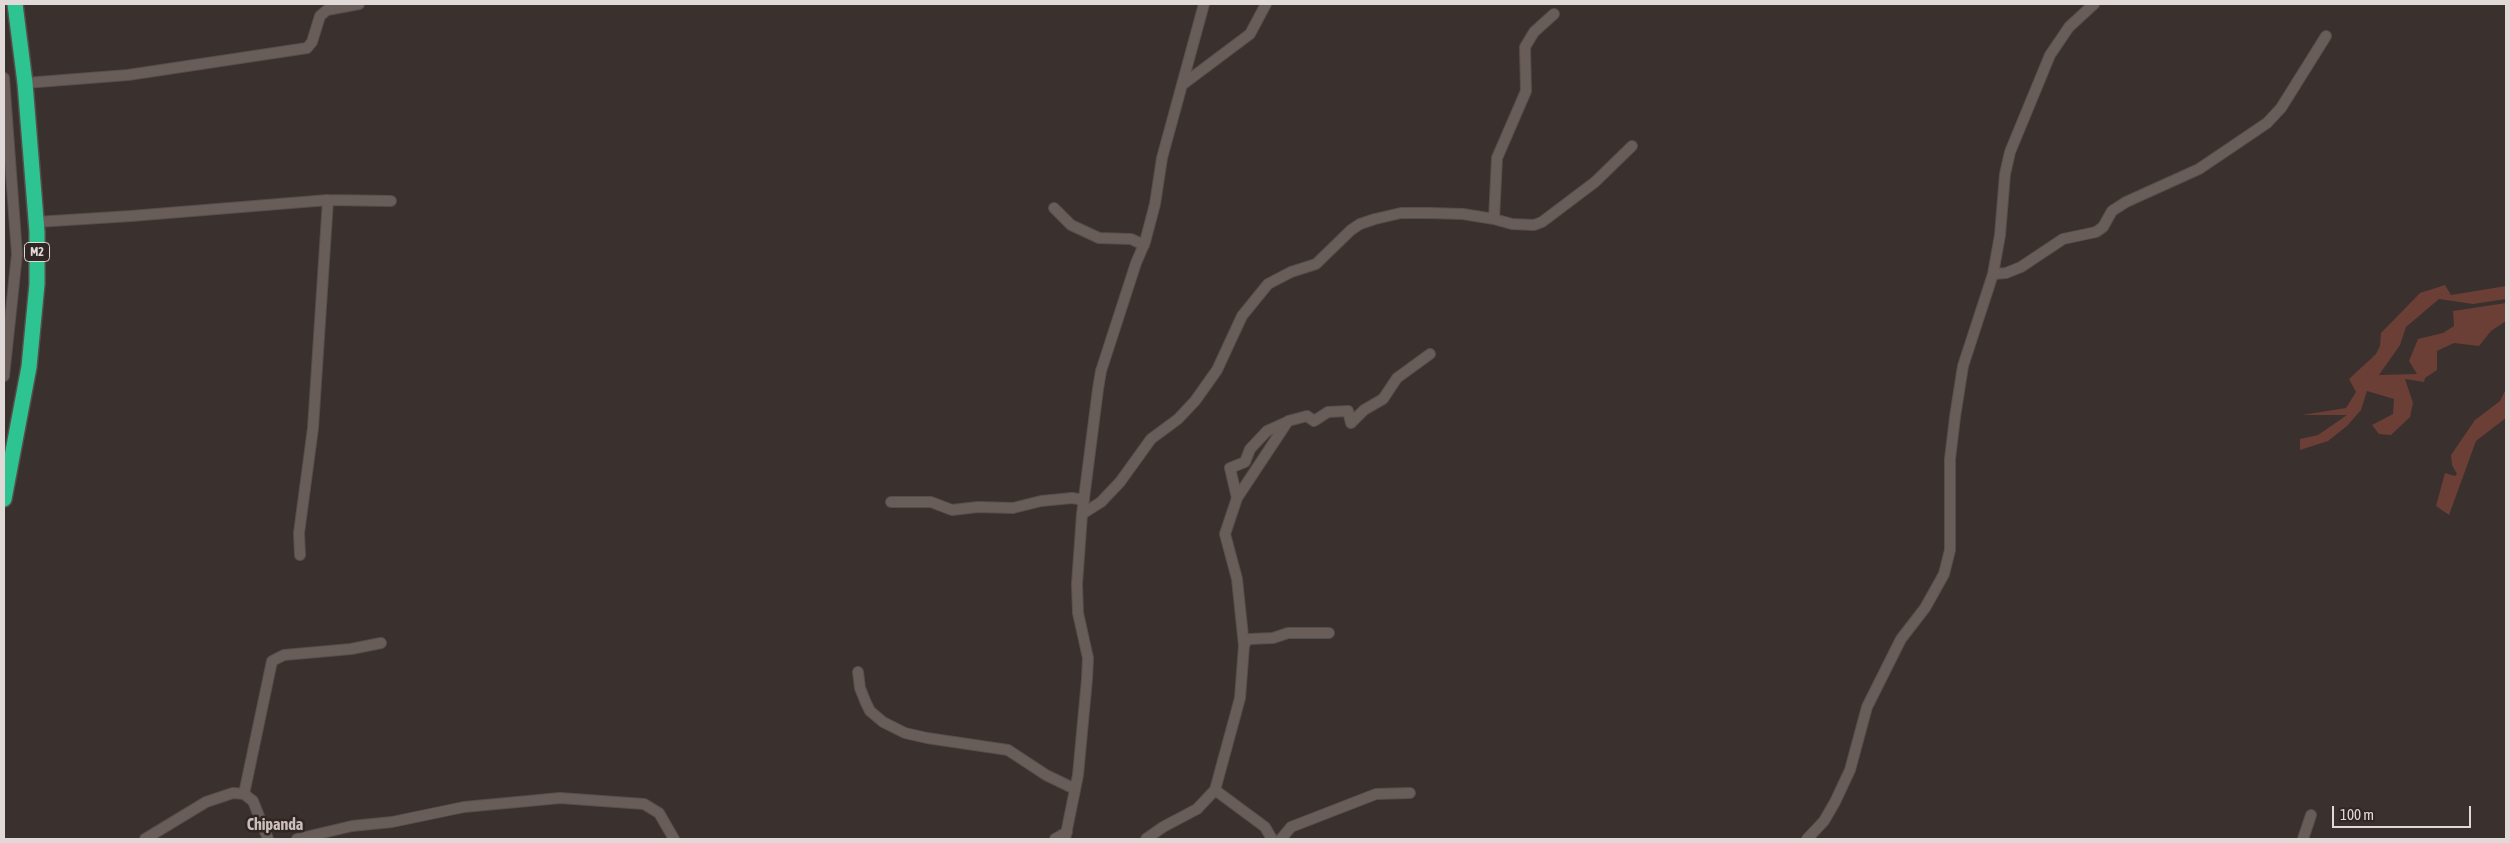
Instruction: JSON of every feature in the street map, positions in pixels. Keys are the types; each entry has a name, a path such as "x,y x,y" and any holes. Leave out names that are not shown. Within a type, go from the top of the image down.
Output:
{"highway":[{"name":"M2","path":"4,500 8,455 29,367 37,284 36,222 25,83 15,4"}],"street":[{"path":"25,83 128,75 307,48 312,42 320,16 327,10 359,4"},
{"path":"1055,839 1066,836 1075,789 1088,679 1088,658 1078,613 1077,584 1082,514 1101,372 1144,245 1155,204 1162,158 1204,4"},
{"path":"1182,85 1250,34 1266,4"},
{"path":"1806,839 1824,821 1835,802 1850,770 1867,707 1901,639 1925,608 1944,574 1950,550 1950,459 1963,366 1993,274 2000,235 2004,174 2010,152 2050,55 2065,32 2094,4"},
{"path":"1494,219 1497,158 1526,91 1525,47 1534,32 1554,14"},
{"path":"1993,274 2006,273 2021,267 2063,239 2096,232 2103,227 2112,211 2126,202 2199,169 2267,123 2281,108 2326,36"},
{"path":"4,78 17,254 8,294 4,376"},
{"path":"1082,514 1101,502 1120,482 1151,439 1178,419 1195,401 1217,370 1242,316 1268,284 1291,272 1316,264 1351,230 1360,224 1401,213 1430,213 1494,219 1526,226 1542,222 1595,182 1632,146"},
{"path":"300,555 298,533 304,502 312,428 328,200"},
{"path":"36,222 328,200 392,201"},
{"path":"1054,208 1071,225 1099,238 1131,239 1144,245"},
{"path":"1237,498 1230,468 1244,462 1250,449 1267,431 1288,421 1308,416 1314,421 1328,412 1348,411 1351,423 1364,410 1383,400 1397,378 1430,354"},
{"path":"1146,839 1163,827 1197,809 1215,790 1240,698 1244,646 1237,579 1225,534 1237,498 1288,421"},
{"path":"891,502 931,502 952,510 978,507 1013,508 1042,501 1072,498 1084,500"},
{"path":"1244,646 1246,641 1250,639 1273,638 1288,633 1330,633"},
{"path":"244,794 272,661 284,655 351,649 381,643"},
{"path":"858,672 860,688 870,711 883,722 905,732 928,738 1008,750 1046,776 1075,789"},
{"path":"1215,790 1265,827 1272,839"},
{"path":"1281,839 1290,826 1376,794 1410,793"},
{"path":"145,839 206,802 222,796 244,794 254,801 268,839"},
{"path":"296,839 343,828 392,822 464,807 560,798 644,804 659,813 674,839"},
{"path":"2303,839 2311,815"}],"shaded area":[{"path":"2445,285 2451,295 2506,286 2506,299 2473,304 2439,299 2406,327 2400,345 2379,375 2417,374 2409,361 2418,339 2443,333 2454,326 2453,311 2506,303 2506,321 2491,331 2479,346 2454,343 2437,351 2437,370 2425,378 2424,382 2405,379 2413,403 2410,417 2391,435 2379,434 2372,425 2393,414 2394,399 2367,391 2361,410 2347,426 2328,441 2300,450 2300,439 2318,435 2347,415 2302,415 2346,408 2356,392 2349,379 2376,354 2380,346 2381,333 2420,293"},
{"path":"2506,389 2506,418 2476,441 2449,515 2436,506 2445,473 2455,476 2457,474 2452,465 2451,455 2475,420 2500,401"}],"district":[{"name":"Chipanda","path":"275,825"}]}
